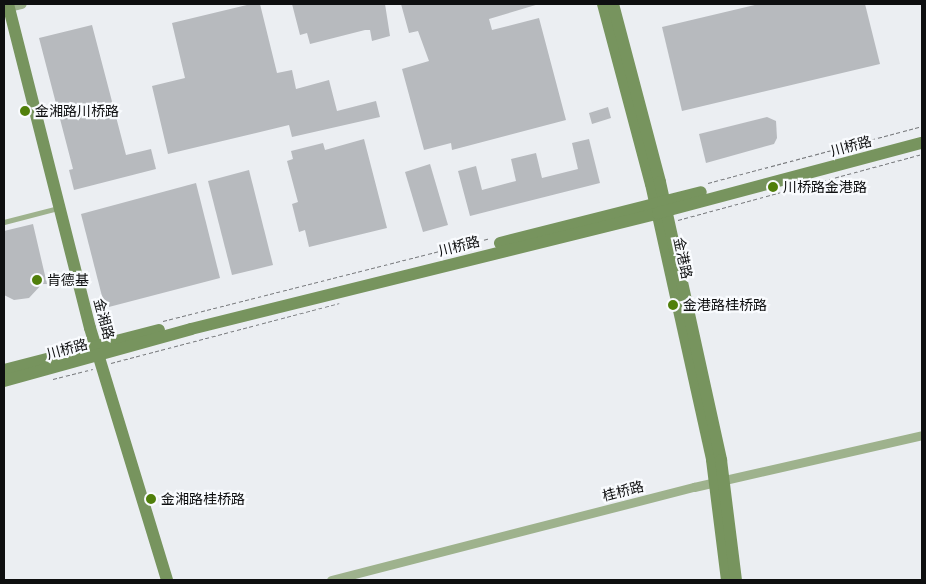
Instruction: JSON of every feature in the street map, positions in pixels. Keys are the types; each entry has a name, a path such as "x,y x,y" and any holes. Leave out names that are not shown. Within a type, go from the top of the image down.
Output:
{"street":[{"path":"7,6 22,4"},
{"name":"金港路","path":"603,4 661,207"},
{"name":"金港路","path":"613,4 661,207 720,481 736,580"},
{"name":"金湘路","path":"7,6 97,351 167,580"},
{"name":"川桥路","path":"661,207 922,135"},
{"name":"川桥路","path":"4,370 97,351 661,207 922,143"},
{"name":"川桥路","path":"4,381 97,351"},
{"name":"桂桥路","path":"331,580 720,481 922,435"},
{"name":"金港路","path":"720,481 727,580"}],"lane":[{"path":"4,222 60,208"}],"path":[{"path":"702,185 922,126"},
{"path":"162,321 498,236"}],"building":[{"path":"251,4 260,4 277,73 292,70 296,89 329,80 337,111 376,101 380,117 292,137 289,125 168,154 152,86 185,78 172,23"},
{"path":"292,4 385,4 390,36 372,41 370,30 365,30 310,44 307,33 300,35"},
{"path":"401,4 539,4 489,19 492,30 539,18 566,120 452,150 451,143 424,150 402,69 429,61 418,31 409,33"},
{"path":"759,4 865,4 880,64 682,111 662,27"},
{"path":"92,25 126,155 151,149 156,169 74,190 69,170 73,169 39,38"},
{"path":"608,107 611,118 592,124 589,113"},
{"path":"767,117 776,121 777,138 774,144 706,163 699,134"},
{"path":"364,139 387,228 309,247 305,230 299,232 292,204 298,202 287,161 293,159 291,151 323,143 325,150"},
{"path":"589,139 600,183 470,216 458,171 476,166 482,190 516,181 511,159 536,153 542,178 578,169 572,143"},
{"path":"430,164 448,225 423,232 405,172"},
{"path":"249,170 273,265 232,275 208,181"},
{"path":"196,183 220,278 105,308 81,214"},
{"path":"33,224 47,284 42,284 29,298 14,300 4,295 4,231"}],"place":[{"name":"金湘路川桥路","path":"25,111"},
{"name":"川桥路金港路","path":"773,187"},
{"name":"肯德基","path":"37,280"},
{"name":"金港路桂桥路","path":"673,305"},
{"name":"金湘路桂桥路","path":"151,499"}]}
